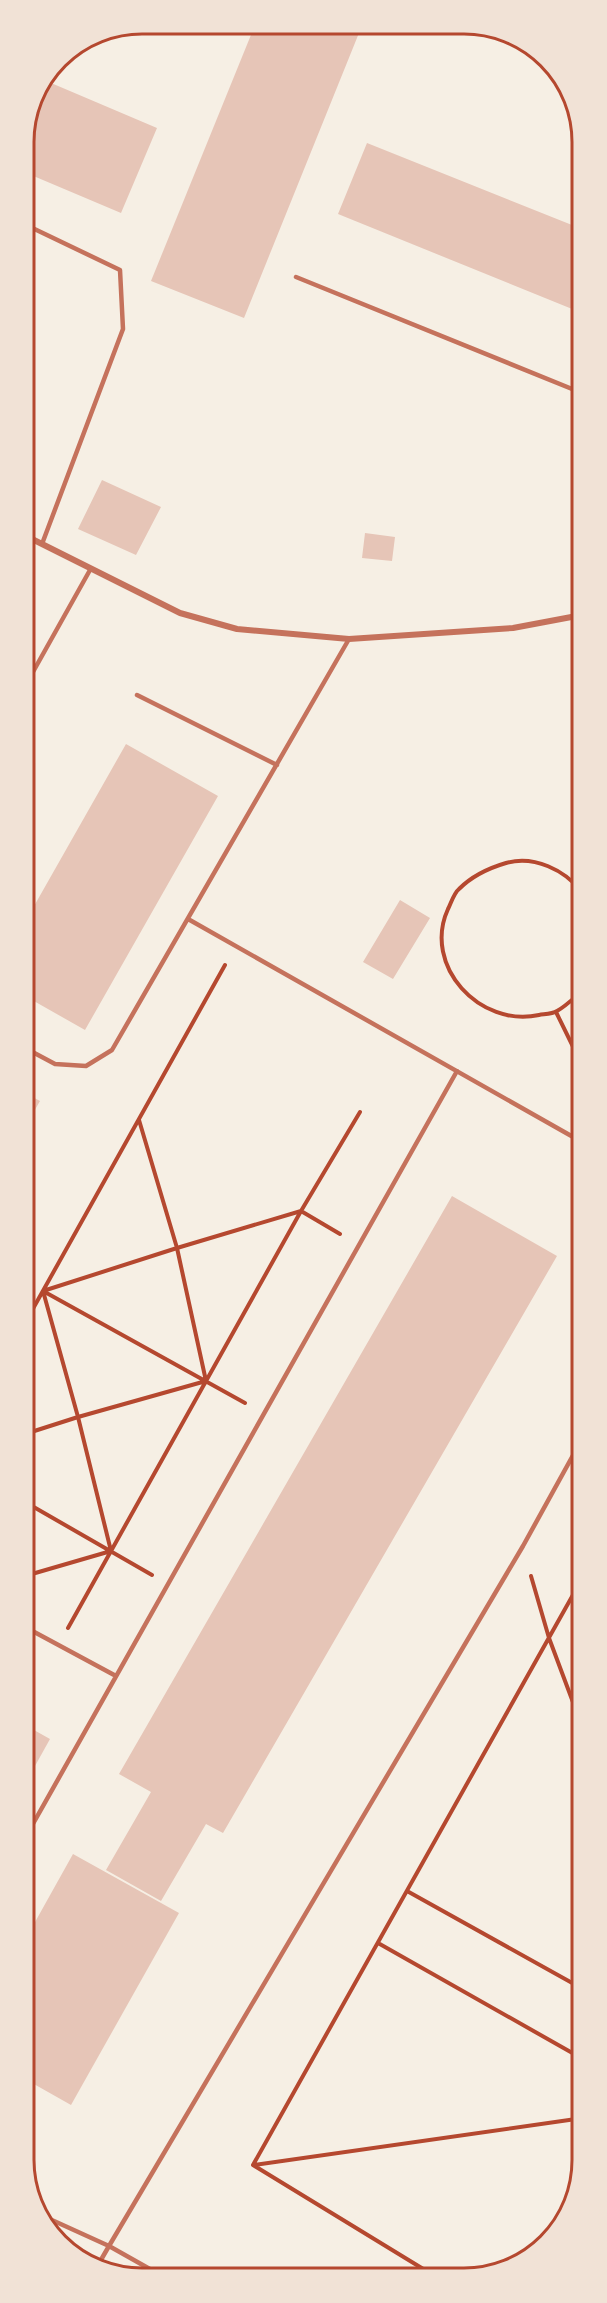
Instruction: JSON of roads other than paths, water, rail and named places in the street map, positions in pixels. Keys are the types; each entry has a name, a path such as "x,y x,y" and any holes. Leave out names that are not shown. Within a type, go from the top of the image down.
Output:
{"street":[{"path":"35,540 180,613 237,629 350,639 513,628 572,617"}],"lane":[{"path":"35,229 120,270 123,329 42,544"},
{"path":"296,277 572,389"},
{"path":"35,669 90,570"},
{"path":"35,1053 55,1064 86,1066 112,1050 350,639"},
{"path":"137,695 277,765"},
{"path":"188,919 572,1136"},
{"path":"34,1822 457,1071"},
{"path":"101,2260 523,1546 572,1457"},
{"path":"34,1632 116,1676"},
{"path":"53,2220 109,2246 148,2268"}]}
